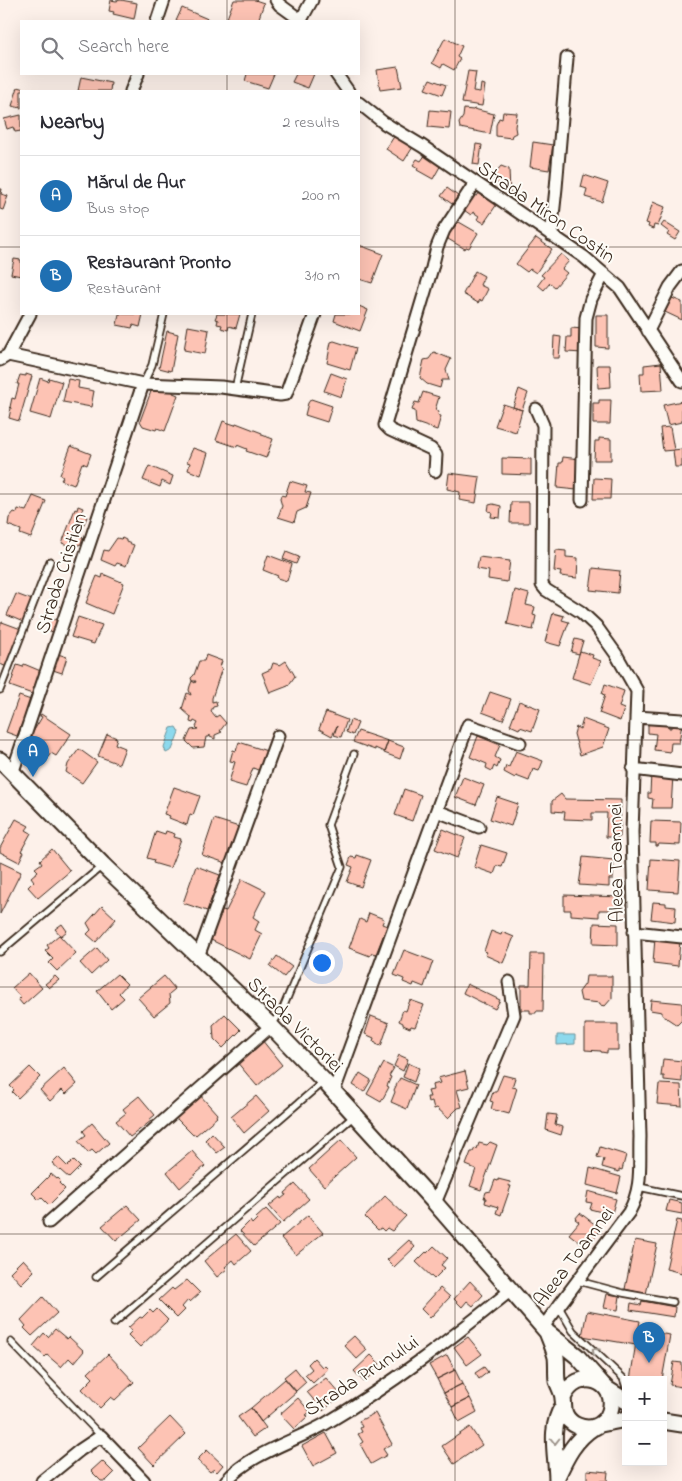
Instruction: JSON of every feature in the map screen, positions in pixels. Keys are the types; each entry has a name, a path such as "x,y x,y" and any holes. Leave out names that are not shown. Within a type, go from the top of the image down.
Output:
{"street":[{"path":"157,20 164,0"},
{"path":"276,0 300,20"},
{"path":"302,20 312,0"},
{"path":"551,235 567,58"},
{"path":"132,90 138,75"},
{"path":"337,75 347,90"},
{"name":"Strada Miron Costin","path":"360,104 384,123 422,146 584,257 604,274 620,288 682,381"},
{"path":"436,471 436,455 431,450 390,430 386,425 432,268 436,247 444,230 475,183"},
{"path":"648,330 670,287 682,271"},
{"path":"582,500 586,318 590,300 604,274"},
{"path":"29,315 4,357 143,384 235,389 280,395 286,394 315,315"},
{"name":"Strada Cristian","path":"12,774 143,384"},
{"name":"Aleea Toamnei","path":"536,409 543,425 542,585 546,590 581,612 596,626 616,654 637,691 632,832 640,1137 639,1187 636,1200 629,1212 545,1329"},
{"path":"636,717 682,720"},
{"path":"329,1086 468,725 520,744"},
{"path":"198,957 278,736"},
{"name":"Strada Victoriei","path":"0,760 103,865 271,1026 329,1086 545,1329"},
{"path":"633,769 682,775"},
{"path":"436,810 479,827"},
{"path":"634,932 682,937"},
{"path":"435,1203 514,1015 509,982"},
{"path":"49,1222 271,1026"},
{"name":"Strada Prunului","path":"226,1481 242,1467 325,1424 373,1393 455,1334 511,1290"},
{"path":"545,1329 576,1356 604,1386 612,1403 606,1418 578,1439 563,1464 557,1480"},
{"path":"545,1329 556,1357 557,1377 565,1414 570,1421 577,1426 585,1428 622,1420"},
{"path":"557,1480 554,1426 567,1390 572,1384 579,1381 595,1380 622,1398"},
{"path":"667,1422 682,1424"},
{"path":"42,1481 80,1450 101,1436 144,1481"}],"lane":[{"path":"143,384 152,365 164,315"},
{"path":"235,389 252,315"},
{"path":"0,690 50,561"},
{"path":"271,1026 282,1008 342,867 328,825 354,754"},
{"path":"0,952 103,865"},
{"path":"96,1276 329,1086"},
{"path":"114,1323 356,1115"},
{"path":"639,1187 682,1196"},
{"path":"578,1281 623,1293 673,1302"},
{"path":"559,1307 574,1331 622,1376"},
{"path":"11,1342 101,1436"}],"water":[{"path":"176,727 179,732 172,750 166,753 164,747 171,728"},
{"path":"557,1035 575,1035 575,1044 557,1045"}],"building":[{"path":"111,0 137,3 134,19 113,14 114,12 109,11"},
{"path":"234,0 255,0 264,3 258,20 232,20 227,18"},
{"path":"182,8 210,20 176,20"},
{"path":"445,38 462,46 457,57 460,59 454,70 443,64 441,68 432,63"},
{"path":"398,67 402,87 380,90 377,70"},
{"path":"468,71 476,72 473,91 480,92 481,84 485,85 482,106 462,103"},
{"path":"247,75 274,75 268,88 245,81"},
{"path":"296,75 314,75 308,88 292,82"},
{"path":"81,77 111,83 110,90 78,90"},
{"path":"430,79 446,85 442,95 425,89"},
{"path":"18,87 29,90 20,90 20,108 12,106"},
{"path":"464,109 474,109 494,114 490,134 460,128 459,123 463,117"},
{"path":"430,110 451,112 449,129 428,127"},
{"path":"503,112 517,113 516,133 511,138 496,136 496,125 499,118 502,119"},
{"path":"20,115 20,131 15,132 13,127 7,129 4,119"},
{"path":"395,135 413,147 404,161 386,149"},
{"path":"533,142 553,145 549,170 530,167"},
{"path":"476,144 482,145 479,165 473,164"},
{"path":"426,154 442,163 433,179 417,170 418,168 413,165 417,159 421,161"},
{"path":"501,166 509,169 510,193 493,180 495,173"},
{"path":"584,175 608,183 602,202 585,197 587,189 581,187"},
{"path":"447,188 458,196 452,204 441,196"},
{"path":"0,189 2,189 1,194 8,196 3,210 0,209"},
{"path":"480,192 497,204 484,223 477,219 479,216 473,212 471,215 461,208 471,193 477,196"},
{"path":"653,202 665,207 658,226 654,225 653,229 648,227 649,224 646,223"},
{"path":"459,222 478,233 469,248 466,247 465,249 448,239 450,230"},
{"path":"664,222 680,232 675,240 667,235 669,232 661,226"},
{"path":"536,238 552,249 536,273 530,269 527,272 516,264"},
{"path":"360,245 383,254 372,283 360,279"},
{"path":"561,254 569,261 562,269 567,273 555,287 550,283 544,290 538,285 544,277 541,275"},
{"path":"14,259 20,260 20,276 11,274"},
{"path":"475,271 484,276 480,285 488,289 482,301 480,300 478,303 463,294"},
{"path":"672,298 682,302 682,320 665,312"},
{"path":"360,306 368,310 360,331 334,321 336,315 360,315"},
{"path":"119,315 143,315 140,327 133,325 132,328 117,325"},
{"path":"217,315 240,315 236,328 229,326 228,330 221,328 222,325 217,324 218,320 215,319"},
{"path":"596,315 608,315 608,348 596,347"},
{"path":"188,326 209,330 205,354 184,350"},
{"path":"571,328 583,329 583,353 566,352 567,337 571,337"},
{"path":"167,331 178,334 171,371 159,368"},
{"path":"554,336 561,337 559,358 553,358"},
{"path":"334,341 356,348 350,370 327,363 331,342"},
{"path":"434,352 451,359 446,370 449,380 442,380 440,388 427,384 420,378 424,360 429,359"},
{"path":"661,363 663,390 641,391 640,373 644,373 644,365"},
{"path":"597,365 610,365 611,387 598,388"},
{"path":"331,373 347,379 341,397 324,391"},
{"path":"26,374 32,376 19,421 9,418 10,407 12,398 15,399 20,375 26,376"},
{"path":"40,378 48,381 49,378 62,382 51,419 30,413"},
{"path":"68,379 79,381 78,388 94,391 91,407 63,402"},
{"path":"153,386 168,391 169,389 174,390 173,393 178,395 165,431 143,426 140,421"},
{"path":"519,389 528,393 522,410 513,407"},
{"path":"423,392 439,397 435,410 441,416 437,430 416,423 415,411 412,410 415,402 419,403"},
{"path":"311,399 332,406 327,422 305,415"},
{"path":"599,400 611,400 610,424 593,424 593,403 599,403"},
{"path":"682,401 682,422 668,425 663,405"},
{"path":"503,404 522,410 516,432 495,426"},
{"path":"223,421 235,425 236,423 273,439 266,458 246,451 247,449 237,445 237,447 216,440"},
{"path":"670,427 674,450 663,451 660,428"},
{"path":"599,438 611,439 611,460 594,460 595,441 599,441"},
{"path":"71,446 91,454 87,465 82,463 74,485 61,480 63,477 60,475"},
{"path":"193,448 208,453 201,475 188,470 190,463 187,462"},
{"path":"682,449 682,467 675,467 673,450"},
{"path":"563,457 580,459 577,490 557,488 559,463 562,463"},
{"path":"502,458 531,459 531,475 502,474"},
{"path":"149,466 173,476 170,485 162,481 160,487 143,480"},
{"path":"449,473 480,477 476,503 459,500 460,492 447,489"},
{"path":"594,478 611,479 610,499 593,499"},
{"path":"290,481 307,486 305,492 311,493 306,508 297,512 294,522 278,517 282,506 281,495 285,496"},
{"path":"33,496 46,501 31,538 20,534 21,530 8,525 9,518 14,512 17,513 18,509 26,511"},
{"path":"511,502 529,502 529,523 510,523"},
{"path":"489,505 501,506 500,518 491,517 492,512 488,511"},
{"path":"78,506 83,508 81,513 87,517 79,535 83,537 81,544 73,547 62,543 75,509 77,510"},
{"path":"117,538 122,538 134,545 126,566 117,563 115,566 101,560 104,550 108,551"},
{"path":"556,550 566,551 566,557 578,558 577,578 560,576 561,572 554,571"},
{"path":"286,552 299,557 296,564 283,559"},
{"path":"268,555 292,564 287,581 263,570"},
{"path":"479,557 510,561 507,582 488,579 489,571 477,569"},
{"path":"593,568 620,571 618,593 590,590"},
{"path":"103,574 124,583 112,614 86,603 97,576 102,578"},
{"path":"515,590 529,594 526,605 535,607 533,615 536,616 533,630 507,624"},
{"path":"16,594 32,600 23,622 7,615"},
{"path":"553,613 564,616 562,620 569,622 560,646 545,642"},
{"path":"78,617 102,625 94,644 71,637"},
{"path":"49,618 59,621 56,633 47,630"},
{"path":"2,622 21,629 7,667 0,664 0,626"},
{"path":"575,639 583,641 579,654 571,652"},
{"path":"580,651 593,655 592,658 601,661 591,684 572,678"},
{"path":"58,654 67,657 62,673 53,670"},
{"path":"206,655 222,661 220,667 222,668 212,698 212,702 216,701 217,706 213,707 211,711 216,717 219,715 226,723 220,731 222,732 215,735 215,739 210,737 210,735 206,737 204,747 193,748 186,741 191,730 198,729 196,727 198,723 190,722 191,717 182,709 187,693 191,695 189,690 191,678 199,661 204,661"},
{"path":"286,661 295,676 288,686 270,693 262,673 271,669 273,663 280,665"},
{"path":"24,664 43,672 35,695 10,686 17,665 23,667"},
{"path":"605,684 624,691 619,707 624,709 620,721 599,713 605,695 602,694"},
{"path":"490,692 511,699 503,720 482,712"},
{"path":"19,696 31,700 17,736 6,732"},
{"path":"519,701 540,709 532,731 510,725"},
{"path":"326,712 347,720 341,737 334,735 337,726 332,736 319,729"},
{"path":"41,714 71,734 56,756 51,753 44,763 28,751 35,740 30,737 42,717 40,716"},
{"path":"583,719 609,729 603,747 580,755 574,734 576,727 580,729"},
{"path":"350,720 358,723 353,735 346,732"},
{"path":"671,722 682,723 679,743 671,743 670,752 654,750 656,734 648,733 648,724 669,726 671,728"},
{"path":"358,731 388,741 384,752 353,742"},
{"path":"107,734 117,738 115,744 125,748 119,764 98,756"},
{"path":"478,736 500,745 495,757 500,760 497,768 494,766 492,771 486,768 487,764 470,757"},
{"path":"388,741 404,747 400,759 384,753"},
{"path":"239,742 270,752 263,772 253,768 246,787 229,782 235,762 230,761 233,750 236,751"},
{"path":"79,749 97,762 82,783 66,772 68,764"},
{"path":"516,751 543,761 539,771 533,769 529,781 516,776 515,778 504,772 506,766 509,767"},
{"path":"651,774 673,775 671,808 652,808 653,799 648,798"},
{"path":"463,777 484,785 476,805 455,797"},
{"path":"174,787 200,796 193,815 190,814 187,825 164,814"},
{"path":"404,789 421,795 412,821 395,815"},
{"path":"561,794 565,799 621,800 620,837 606,837 607,813 592,813 592,820 564,819 565,812 552,811 552,801"},
{"path":"497,797 518,804 511,826 490,819"},
{"path":"16,819 29,826 26,830 31,833 21,851 24,852 19,862 0,852 0,848"},
{"path":"214,819 239,827 226,863 202,855"},
{"path":"651,821 681,822 680,845 659,844 656,846 656,843 650,843"},
{"path":"443,829 465,838 457,858 435,849"},
{"path":"156,831 165,834 166,831 175,834 174,837 181,839 170,868 153,863 154,860 147,858"},
{"path":"481,845 507,853 502,867 497,866 494,874 474,867"},
{"path":"52,849 70,871 38,898 28,887 34,881 31,877 38,871 35,868 42,863 40,860"},
{"path":"357,855 371,860 361,887 347,882 353,867 348,865 351,857 356,858"},
{"path":"583,857 614,860 613,879 609,879 609,887 579,885"},
{"path":"651,859 680,861 678,892 649,890"},
{"path":"0,862 21,872 0,914"},
{"path":"196,866 220,875 207,911 183,903"},
{"path":"242,879 266,891 253,917 259,921 255,930 262,934 250,959 209,939 223,910 226,911"},
{"path":"564,895 621,897 620,910 599,910 599,917 571,915 571,910 564,910"},
{"path":"653,902 666,903 666,906 676,907 675,922 651,919"},
{"path":"102,906 116,919 96,942 87,934 91,930 87,923"},
{"path":"369,913 384,919 382,924 387,926 376,954 372,953 370,956 349,948 360,919 366,922"},
{"path":"594,923 618,924 618,945 593,944"},
{"path":"62,924 67,931 61,936 55,929"},
{"path":"491,931 501,935 502,932 514,937 503,963 485,955 487,952 484,951"},
{"path":"59,935 76,953 57,971 49,963 53,959 45,951 49,948 47,945"},
{"path":"655,938 680,940 678,966 653,963"},
{"path":"97,948 107,960 91,975 80,963"},
{"path":"404,950 433,961 424,987 414,983 413,986 403,982 404,979 394,975"},
{"path":"531,954 544,954 543,1011 536,1011 536,1013 530,1013 530,1010 521,1010 521,985 530,985"},
{"path":"277,956 292,967 284,977 270,966"},
{"path":"29,973 42,988 23,1005 18,999 20,997 12,988"},
{"path":"117,974 127,984 119,993 124,998 111,1009 97,991"},
{"path":"55,976 59,980 49,988 45,984"},
{"path":"164,976 175,989 169,994 170,1003 154,1016 138,998"},
{"path":"586,976 612,976 612,998 605,1006 600,1005 600,1003 581,1001 579,992 585,984"},
{"path":"467,984 500,1000 495,1009 463,993"},
{"path":"410,1000 424,1005 415,1027 411,1026 410,1028 399,1021 403,1010 406,1011"},
{"path":"651,1000 682,1003 682,1020 677,1025 662,1015 662,1012 650,1010"},
{"path":"225,1014 241,1030 223,1048 214,1039 213,1025"},
{"path":"371,1016 389,1023 381,1046 373,1041 374,1038 365,1034"},
{"path":"585,1024 618,1024 618,1050 607,1050 607,1053 585,1050"},
{"path":"262,1040 282,1065 257,1086 236,1061"},
{"path":"399,1055 408,1059 403,1071 394,1066"},
{"path":"663,1059 682,1061 682,1082 664,1080 664,1076 661,1076"},
{"path":"384,1063 394,1068 389,1076 391,1077 387,1086 389,1087 381,1102 367,1094"},
{"path":"408,1063 419,1068 414,1082 403,1077"},
{"path":"30,1067 40,1077 18,1098 12,1092 14,1090 10,1086"},
{"path":"64,1068 77,1084 66,1094 62,1090 50,1101 40,1090"},
{"path":"465,1071 469,1087 457,1090 462,1107 458,1108 448,1118 437,1108 434,1109 432,1101 428,1102 427,1097 430,1097 428,1091 433,1090 432,1085 440,1083 438,1078"},
{"path":"360,1073 371,1080 364,1092 353,1085"},
{"path":"503,1075 515,1078 512,1087 517,1088 509,1114 491,1109 493,1102 490,1101 493,1092 496,1092"},
{"path":"400,1078 416,1085 407,1109 391,1102"},
{"path":"659,1084 681,1085 682,1106 657,1104"},
{"path":"199,1094 217,1114 217,1117 196,1135 193,1135 174,1116"},
{"path":"139,1096 155,1115 149,1120 151,1121 130,1137 116,1121 126,1113 123,1109"},
{"path":"256,1096 269,1111 244,1133 231,1117"},
{"path":"548,1114 557,1115 555,1125 563,1127 561,1135 546,1130"},
{"path":"92,1123 109,1143 96,1154 92,1150 88,1153 78,1141 86,1135 83,1131"},
{"path":"212,1133 225,1147 217,1153 205,1140"},
{"path":"341,1140 356,1157 324,1186 309,1169"},
{"path":"490,1142 497,1145 481,1190 470,1186 476,1169 466,1165 471,1152 475,1148 477,1149 479,1143 487,1145"},
{"path":"600,1147 626,1155 622,1170 619,1169 619,1172 602,1167 604,1159 597,1157"},
{"path":"192,1151 205,1166 180,1188 167,1172"},
{"path":"58,1157 67,1166 73,1160 80,1167 69,1178 52,1163"},
{"path":"590,1168 621,1177 617,1193 587,1185"},
{"path":"51,1174 61,1181 59,1183 65,1189 49,1205 41,1197 39,1200 32,1193"},
{"path":"498,1179 510,1182 509,1186 511,1186 501,1215 496,1213 498,1207 485,1203 486,1198 484,1198 486,1192 491,1191 495,1180 498,1181"},
{"path":"295,1184 309,1199 283,1222 269,1206 280,1197 281,1199 286,1195 285,1193"},
{"path":"588,1191 616,1199 612,1213 609,1212 609,1214 590,1209 592,1203 586,1202"},
{"path":"385,1196 406,1216 392,1231 387,1228 384,1231 381,1228 378,1230 365,1217"},
{"path":"669,1200 682,1203 682,1214 666,1211"},
{"path":"127,1205 141,1220 116,1241 102,1226"},
{"path":"266,1209 280,1224 254,1246 240,1231 250,1221 252,1224"},
{"path":"580,1213 601,1229 587,1248 569,1234 579,1222 575,1219"},
{"path":"308,1215 323,1233 296,1255 281,1238"},
{"path":"677,1220 682,1221 682,1273 666,1269"},
{"path":"236,1234 251,1251 236,1264 233,1260 225,1267 227,1269 217,1277 204,1261"},
{"path":"409,1240 415,1247 394,1267 387,1260"},
{"path":"635,1240 657,1244 646,1294 625,1289"},
{"path":"434,1246 447,1258 441,1265 445,1268 434,1279 416,1262"},
{"path":"23,1259 34,1271 21,1284 10,1272"},
{"path":"187,1280 200,1293 190,1302 188,1300 182,1307 185,1310 177,1318 159,1300 172,1288 174,1290"},
{"path":"470,1281 483,1295 473,1306 467,1301 462,1307 454,1299"},
{"path":"440,1288 450,1297 430,1318 421,1309"},
{"path":"607,1294 620,1296 618,1310 604,1308"},
{"path":"43,1297 57,1313 32,1336 24,1328 26,1326 21,1320"},
{"path":"642,1301 675,1307 674,1317 630,1310 631,1303 641,1305"},
{"path":"157,1309 168,1320 140,1347 128,1335 132,1331 128,1328 150,1310 153,1313"},
{"path":"587,1311 640,1321 636,1345 582,1336"},
{"path":"55,1329 67,1339 69,1337 84,1351 74,1363 69,1358 61,1367 47,1355 45,1357 33,1346 44,1333 48,1337"},
{"path":"638,1330 670,1335 663,1376 631,1376"},
{"path":"354,1336 367,1350 357,1359 344,1345"},
{"path":"468,1337 482,1354 467,1365 454,1347"},
{"path":"108,1354 134,1382 115,1400 111,1397 100,1408 82,1389 93,1378 88,1373"},
{"path":"371,1355 380,1364 364,1382 354,1371"},
{"path":"447,1355 455,1370 437,1379 429,1365"},
{"path":"314,1358 322,1367 324,1365 328,1369 313,1383 305,1375 312,1369 308,1364"},
{"path":"674,1362 682,1363 682,1387 670,1385"},
{"path":"484,1367 488,1372 479,1379 475,1373"},
{"path":"295,1368 306,1382 296,1391 284,1377"},
{"path":"455,1370 462,1384 444,1393 437,1379"},
{"path":"326,1378 341,1395 323,1411 307,1392"},
{"path":"285,1379 296,1392 261,1422 251,1408"},
{"path":"462,1384 470,1398 452,1407 444,1393"},
{"path":"298,1398 310,1412 294,1429 280,1414"},
{"path":"470,1398 477,1412 459,1422 452,1407"},
{"path":"251,1408 266,1428 253,1437 238,1417"},
{"path":"375,1413 392,1444 383,1449 387,1455 371,1464 360,1444 363,1442 358,1434 362,1432 359,1421"},
{"path":"170,1417 186,1434 154,1465 138,1448"},
{"path":"470,1427 482,1445 454,1464 442,1446"},
{"path":"326,1433 337,1453 313,1466 302,1446"},
{"path":"207,1450 223,1465 217,1472 214,1469 210,1472 197,1460"},
{"path":"102,1461 114,1473 106,1481 101,1481 91,1471"},
{"path":"587,1470 608,1472 607,1481 587,1481"}],"place":[{"name":"Mărul de Aur","path":"33,777"},
{"name":"Restaurant Pronto","path":"649,1363"}]}
